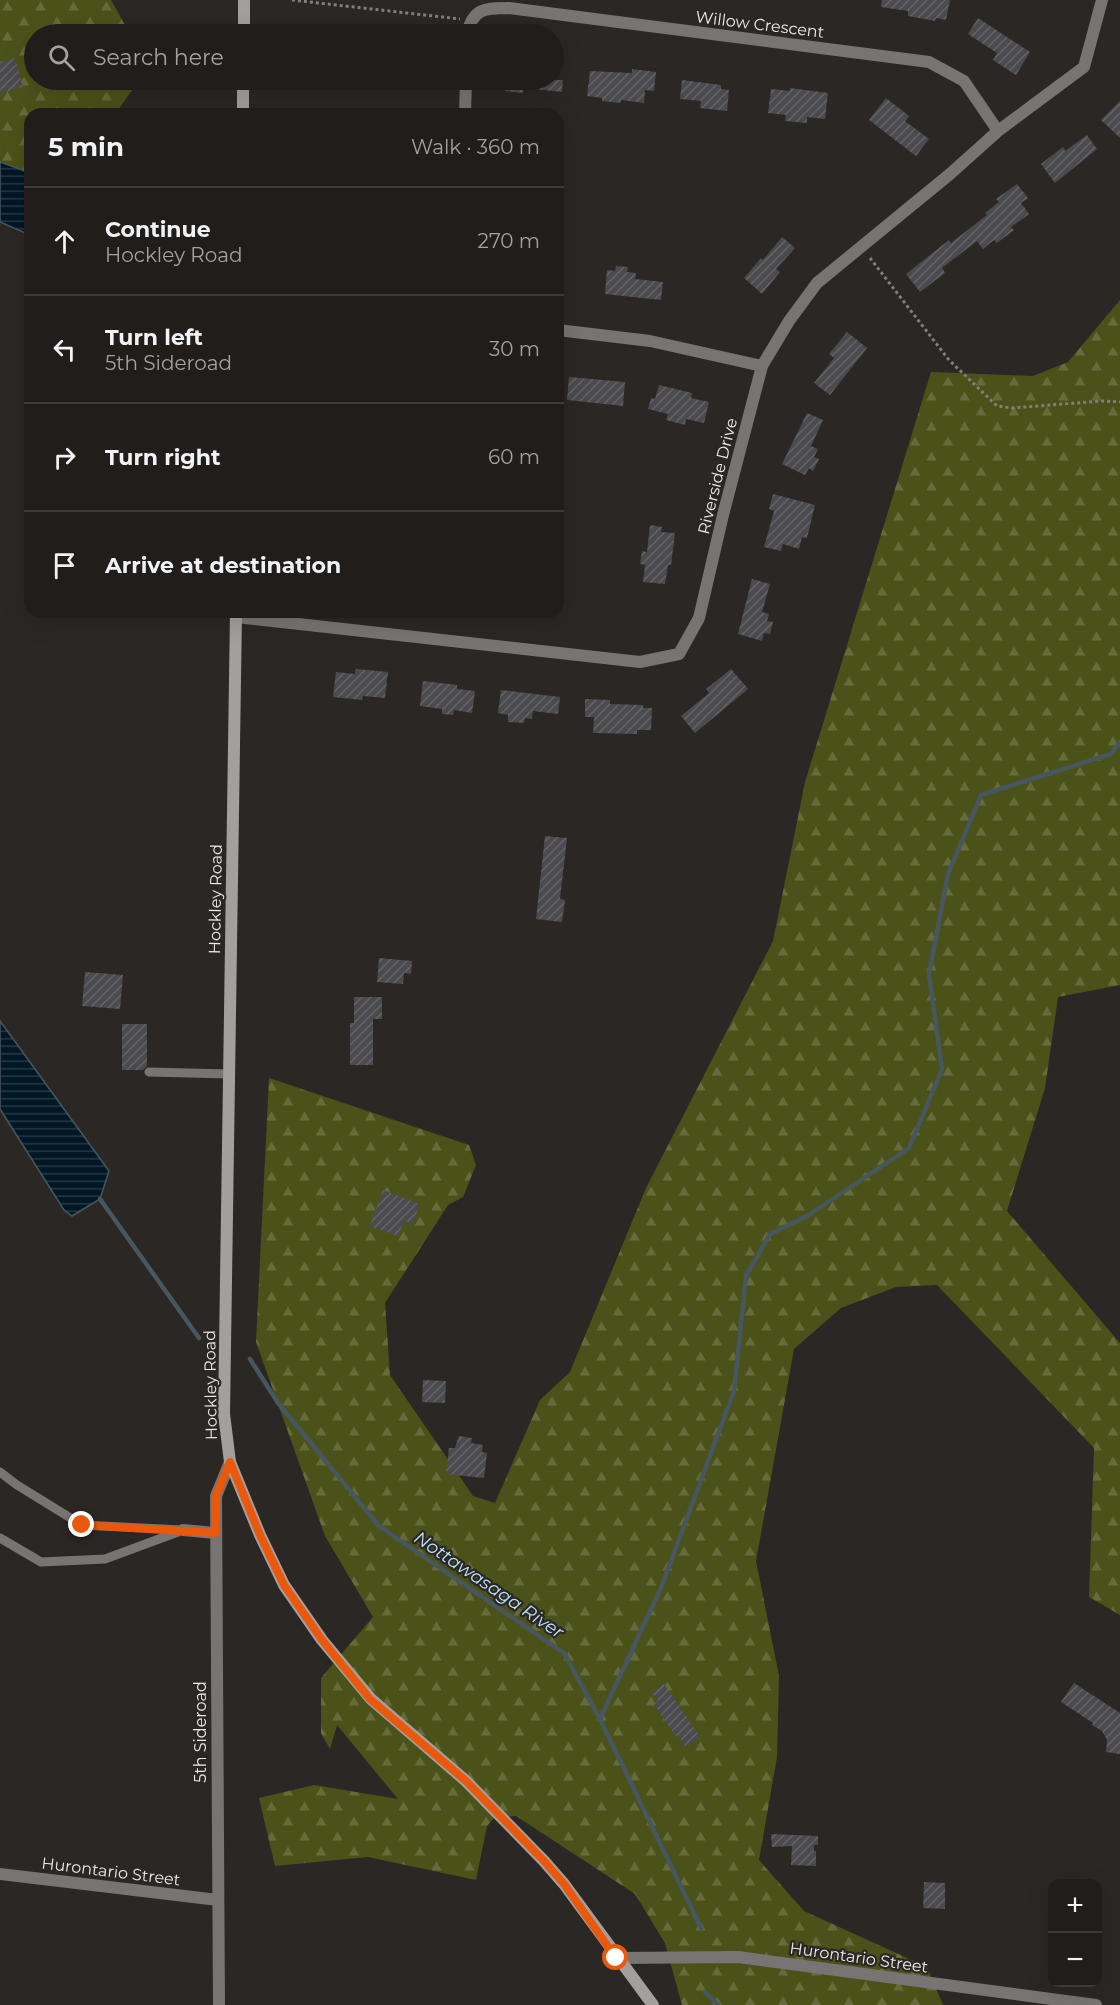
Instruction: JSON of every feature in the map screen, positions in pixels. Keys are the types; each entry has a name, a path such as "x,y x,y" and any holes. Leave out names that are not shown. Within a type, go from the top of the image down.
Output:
{"main road":[{"path":"244,0 244,24"},
{"path":"243,90 243,108"},
{"name":"Hockley Road","path":"236,618 224,1414 230,1462 260,1535 284,1585 322,1640 370,1699 466,1781 544,1861 564,1884 616,1958 653,2005"}],"street":[{"name":"Riverside Drive","path":"270,618 640,662 679,654 699,618 762,366 789,321 817,283 950,174 998,131 1084,67 1102,0"},
{"name":"Willow Crescent","path":"470,22 479,11 509,8 929,62 964,81 998,131"},
{"path":"465,108 466,90"},
{"path":"564,331 651,341 762,366"},
{"name":"5th Sideroad","path":"219,2005 215,1533 216,1496 230,1462"},
{"path":"183,1530 215,1533"},
{"name":"Hurontario Street","path":"0,1874 218,1900"},
{"name":"Hurontario Street","path":"616,1958 738,1958 1096,2005"}],"lane":[{"path":"149,1072 229,1074"},
{"path":"0,1472 82,1525 183,1530"},
{"path":"0,1538 41,1562 105,1559 183,1530"}],"path":[{"path":"292,0 456,18 470,22"},
{"path":"862,247 949,360 997,406 1012,408 1102,401 1120,402"}],"green space":[{"path":"0,0 111,0 124,24 24,24 24,90 132,90 119,108 24,108 24,171 0,162"},
{"path":"1120,300 1120,985 1058,997 1045,1088 1007,1211 1120,1343 1120,1615 1089,1597 1094,1448 937,1285 896,1287 841,1308 794,1349 756,1561 779,1676 777,1757 759,1860 804,1911 927,1967 943,2005 682,2005 665,1943 635,1894 516,1816 495,1817 487,1826 476,1880 368,1857 275,1866 259,1798 314,1785 398,1799 337,1725 330,1749 321,1733 321,1678 373,1617 325,1536 256,1342 269,1078 469,1145 476,1165 463,1197 448,1205 385,1303 390,1375 473,1496 495,1503 540,1400 570,1372 646,1188 773,941 805,782 931,372 1033,376 1068,362"}],"water":[{"path":"0,162 24,171 24,232 0,222"},
{"path":"0,1021 109,1171 100,1199 72,1216 64,1210 0,1109"}],"building":[{"path":"882,0 950,0 946,20 936,18 935,21 908,16 908,11 881,7"},
{"path":"978,18 1030,52 1016,75 993,60 997,53 968,34"},
{"path":"15,58 23,87 0,93 0,62"},
{"path":"632,69 656,72 654,91 645,90 644,103 621,100 621,103 602,101 602,98 587,96 590,71 632,73"},
{"path":"682,80 721,85 721,89 729,90 727,111 700,108 701,101 680,99"},
{"path":"790,88 828,93 825,119 807,117 807,123 785,121 786,115 768,113 771,89 790,91"},
{"path":"505,90 523,90 523,93"},
{"path":"886,98 909,116 905,121 929,139 916,156 869,120"},
{"path":"1120,101 1120,138 1101,120"},
{"path":"1087,135 1097,149 1055,183 1041,164 1063,147 1065,151"},
{"path":"1017,184 1028,198 1021,203 1029,214 1011,227 1014,230 997,243 994,240 983,249 977,241 942,268 945,273 920,292 906,274 949,240 951,243 987,215 985,213 999,202 996,199"},
{"path":"782,237 795,248 776,269 780,272 762,294 744,278"},
{"path":"616,266 628,267 627,272 636,273 635,279 663,282 661,300 605,294 607,270 615,271"},
{"path":"847,332 867,348 830,395 814,383 834,358 829,354"},
{"path":"569,377 625,382 623,406 567,400"},
{"path":"659,385 692,393 691,398 709,402 704,423 686,419 685,425 666,420 668,414 648,409 651,398 655,399"},
{"path":"807,413 823,420 811,446 818,449 814,457 819,459 813,471 809,468 805,475 782,464"},
{"path":"773,494 815,505 807,538 802,537 799,549 783,544 781,551 764,547 774,511 769,509"},
{"path":"650,525 662,527 661,532 675,533 671,565 668,565 665,584 643,582 645,565 640,564 642,551 647,552"},
{"path":"752,579 770,584 762,612 769,614 767,621 773,622 770,634 764,633 762,641 738,634"},
{"path":"356,669 388,672 385,698 363,696 362,700 333,697 336,672 355,674"},
{"path":"731,669 748,689 695,733 681,716 709,693 706,689"},
{"path":"423,681 457,685 457,689 475,691 472,713 454,710 453,715 442,714 442,709 420,706"},
{"path":"501,690 560,697 558,714 533,711 532,719 525,718 524,723 508,722 508,715 498,713"},
{"path":"585,699 610,700 610,704 643,705 643,708 652,708 651,730 637,730 637,734 593,733 594,717 585,717"},
{"path":"545,836 567,838 560,899 565,900 562,922 536,919"},
{"path":"379,958 412,961 411,974 404,973 403,984 377,982"},
{"path":"85,972 123,975 120,1009 82,1006"},
{"path":"354,997 382,997 382,1019 373,1019 373,1065 350,1065 350,1023 354,1023"},
{"path":"122,1024 147,1024 147,1066 143,1070 122,1070"},
{"path":"383,1190 420,1204 413,1224 404,1221 398,1236 370,1226"},
{"path":"423,1380 446,1381 445,1403 422,1402"},
{"path":"459,1436 472,1438 471,1443 483,1445 482,1452 487,1453 484,1478 446,1474 449,1448 455,1448"},
{"path":"1074,1683 1120,1713 1120,1754 1106,1752 1107,1740 1102,1731 1061,1702"},
{"path":"664,1684 700,1737 686,1747 678,1735 676,1737 654,1704 658,1701 652,1693"},
{"path":"771,1834 818,1836 818,1845 814,1845 816,1866 791,1865 792,1846 772,1847"},
{"path":"924,1882 945,1883 945,1909 923,1908"}],"waterway":[{"path":"600,1719 661,1588 734,1391 746,1276 770,1234 807,1216 909,1148 942,1069 929,974 948,874 981,795 1111,754 1120,742"},
{"name":"Nottawasaga River","path":"100,1199 199,1338"},
{"name":"Nottawasaga River","path":"250,1359 278,1403 379,1526 564,1653 600,1719 701,1928"},
{"name":"Nottawasaga River","path":"705,1992 718,2005"}],"route":[{"path":"82,1525 215,1533 216,1496 230,1462 260,1535 284,1585 322,1640 370,1699 466,1781 544,1861 564,1884 616,1958"}]}
